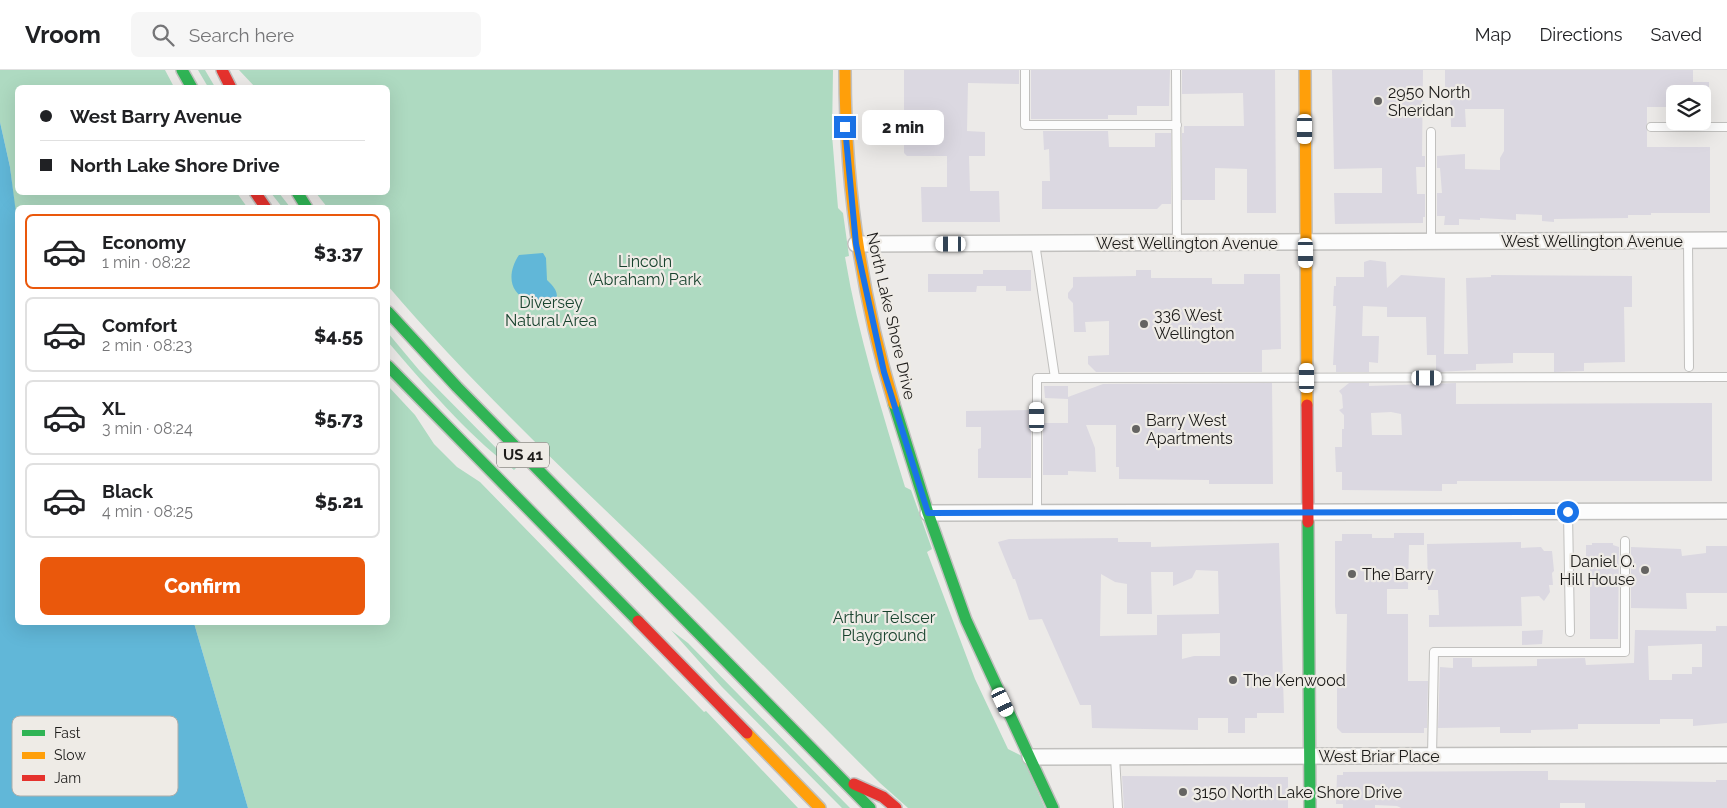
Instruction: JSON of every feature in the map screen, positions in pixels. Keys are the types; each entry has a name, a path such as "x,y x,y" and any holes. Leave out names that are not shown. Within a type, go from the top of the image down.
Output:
{"main road":[{"path":"182,70 190,85"},
{"path":"222,70 230,85"},
{"name":"North Lake Shore Drive","path":"845,70 845,127 856,244 884,372 928,513 966,620 1053,808"},
{"path":"1305,70 1310,808"},
{"name":"US 41","path":"390,314 457,387 870,808"},
{"name":"US 41","path":"390,368 820,808"},
{"path":"842,778 883,797 896,808"}],"street":[{"name":"West Wellington Avenue","path":"856,244 1727,240"},
{"path":"928,513 1727,511"},
{"name":"West Briar Place","path":"1030,757 1727,754"}],"lane":[{"path":"1025,70 1025,125 1176,125"},
{"path":"1176,70 1177,243"},
{"path":"1651,127 1727,127"},
{"path":"1430,242 1431,132"},
{"path":"1688,240 1689,367"},
{"path":"1035,243 1054,378"},
{"path":"1037,512 1037,378 1727,378"},
{"path":"1568,512 1570,632"},
{"path":"1432,756 1434,652 1625,652 1625,541"},
{"path":"1115,757 1118,808"}],"green space":[{"path":"0,70 165,70 173,85 15,85 15,195 238,195 246,205 15,205 15,211 10,167 0,122"},
{"path":"198,70 205,70 214,85 207,85"},
{"name":"Lincoln (Abraham) Park","path":"239,70 833,70 832,135 838,208 843,213 849,256 845,257 850,286 879,401 905,487 911,490 932,549 927,552 975,679 1008,749 1022,756 1045,808 908,808 880,783 693,595 498,405 390,288 390,205 325,205 318,195 390,195 390,85 253,85"},
{"path":"273,195 281,195 288,205 280,205"},
{"path":"390,335 419,370 516,468 514,470 480,441 432,393 390,344"},
{"path":"390,388 415,415 434,444 457,467 480,482 704,712 706,711 798,808 248,808 195,625 390,625"},
{"path":"671,630 688,643 850,808 842,808 722,687"}],"water":[{"path":"0,122 10,167 15,205 15,625 195,625 248,808 0,808"},
{"path":"543,253 546,258 547,280 554,288 557,296 554,302 545,309 534,307 530,300 517,293 512,281 513,268 519,255"}],"building":[{"path":"904,70 1019,70 1019,84 968,83 967,131 985,132 985,156 969,156 970,191 999,191 1000,222 922,222 921,187 947,187 947,156 907,156 904,153"},
{"path":"1031,70 1170,70 1169,106 1137,106 1137,115 1108,115 1108,119 1031,119"},
{"path":"1182,70 1275,70 1276,213 1247,213 1247,169 1215,168 1215,200 1182,200 1182,133 1184,133 1184,126 1244,126 1243,93 1182,94"},
{"path":"1332,70 1423,70 1422,156 1425,156 1425,167 1416,167 1417,194 1425,194 1425,217 1423,217 1423,223 1335,224 1334,193 1382,193 1382,168 1334,169"},
{"path":"1445,70 1693,70 1693,82 1709,82 1709,85 1666,85 1666,107 1647,107 1647,147 1710,147 1710,213 1651,213 1651,215 1628,215 1628,218 1554,219 1554,222 1542,221 1542,215 1516,214 1516,220 1459,219 1459,225 1444,225 1445,216 1437,216 1437,193 1442,193 1440,168 1437,168 1437,156 1465,154 1465,169 1500,170 1500,158 1504,151 1504,109 1465,109 1466,127 1451,127 1450,94 1445,94"},
{"path":"1043,131 1108,131 1109,147 1155,147 1155,133 1171,133 1171,204 1162,204 1157,209 1042,209 1042,181 1050,181 1049,149 1044,150"},
{"path":"1370,260 1386,262 1387,288 1401,275 1445,278 1444,354 1468,354 1466,278 1491,277 1491,275 1632,276 1632,307 1624,307 1625,362 1584,363 1584,371 1554,372 1554,353 1513,353 1513,363 1476,364 1476,370 1436,372 1436,355 1427,355 1426,317 1387,317 1387,307 1363,306 1362,336 1379,336 1378,363 1369,362 1369,372 1336,372 1336,365 1333,365 1336,306 1333,306 1336,277 1364,277 1364,262"},
{"path":"983,270 1031,270 1031,291 1006,291 1006,286 977,286 976,292 928,292 928,274 983,274"},
{"path":"1136,270 1151,270 1151,278 1212,278 1212,284 1244,284 1244,274 1280,274 1281,349 1262,350 1262,372 1096,372 1088,364 1088,356 1109,355 1109,321 1085,322 1086,332 1074,332 1073,303 1068,298 1068,293 1073,287 1073,277 1136,276"},
{"path":"1272,383 1273,484 1209,484 1209,480 1119,479 1119,467 1116,467 1116,425 1086,425 1095,448 1096,472 1068,471 1068,475 1043,475 1043,423 1068,423 1068,397 1103,384"},
{"path":"1349,383 1369,383 1369,386 1456,383 1456,404 1712,403 1712,481 1457,481 1457,484 1442,484 1442,491 1342,490 1342,472 1336,472 1335,447 1342,447 1342,429 1344,429 1344,415 1339,410 1343,408 1342,395 1339,391","holes":["1391,412 1401,414 1402,435 1372,435 1371,413"]},
{"path":"1044,386 1068,386 1068,399 1045,398"},
{"path":"1031,410 1031,478 978,478 978,449 981,448 981,427 966,427 966,411"},
{"path":"1394,533 1424,533 1424,545 1409,545 1408,589 1387,589 1387,614 1408,614 1408,681 1428,681 1427,728 1424,728 1424,733 1342,733 1337,728 1337,679 1346,679 1347,614 1336,614 1335,541 1342,541 1342,534 1372,534 1372,538 1394,538"},
{"path":"1118,538 1118,542 1151,542 1151,547 1279,543 1284,713 1257,713 1257,718 1245,718 1245,733 1228,733 1228,718 1198,718 1198,730 1092,728 1091,705 1080,705 1042,619 1029,620 1015,579 1013,579 998,542 1009,539","holes":["1196,570 1218,571 1219,614 1157,615 1157,635 1100,636 1101,574 1115,582 1127,584 1127,614 1152,614 1151,572 1173,572 1173,586 1192,578","1220,633 1220,656 1194,656 1182,659 1182,634"]},
{"path":"1521,542 1521,548 1541,547 1544,551 1552,551 1554,571 1552,573 1553,585 1549,585 1550,592 1544,601 1539,596 1521,597 1522,626 1429,627 1429,615 1439,615 1438,590 1428,590 1427,544"},
{"path":"1592,543 1613,543 1613,545 1619,547 1618,639 1590,639 1590,560 1586,560 1586,545 1592,545"},
{"path":"1706,546 1727,546 1727,593 1686,593 1687,609 1631,608 1631,547 1681,549 1682,556 1706,553"},
{"path":"1716,626 1727,626 1727,723 1693,726 1693,719 1660,719 1660,724 1578,724 1578,729 1531,730 1531,733 1500,733 1500,727 1438,728 1440,667 1453,668 1453,658 1472,658 1472,667 1537,666 1537,659 1585,658 1586,665 1634,663 1635,630 1716,631","holes":["1702,644 1702,667 1692,667 1692,674 1672,674 1672,680 1649,680 1648,646"]},
{"path":"1543,630 1542,644 1522,645 1522,631"},
{"path":"1548,771 1548,780 1716,782 1716,780 1727,780 1727,808 1585,808 1585,803 1560,803 1560,808 1401,808 1397,806 1375,805 1375,808 1343,808 1343,804 1336,804 1337,775 1343,775 1343,772"},
{"name":"3150 North Lake Shore Drive","path":"1122,776 1288,777 1288,808 1124,808"}],"traffic: fast":[{"path":"182,70 190,85"},
{"path":"299,195 305,205"},
{"path":"390,314 457,387 870,808"},
{"path":"390,368 638,621"},
{"path":"894,404 928,513 966,620 1053,808"},
{"path":"1308,522 1310,808"}],"traffic: slow":[{"path":"845,70 848,155 857,238 872,322 894,404"},
{"path":"1305,70 1307,405"},
{"path":"747,733 820,808"}],"traffic: jam":[{"path":"222,70 230,85"},
{"path":"257,195 264,205"},
{"path":"1307,405 1308,522"},
{"path":"638,621 747,733"},
{"path":"854,784 883,797 896,808"}],"place":[{"name":"2950 North Sheridan","path":"1378,101"},
{"name":"336 West Wellington","path":"1144,324"},
{"name":"Barry West Apartments","path":"1136,429"},
{"name":"Daniel O. Hill House","path":"1645,570"},
{"name":"The Barry","path":"1352,574"},
{"name":"The Kenwood","path":"1233,680"},
{"name":"3150 North Lake Shore Drive","path":"1183,792"}],"route":[{"path":"845,127 856,244 884,372 928,513 1568,512"}],"park label":[{"name":"Diversey Natural Area","path":"551,311"},
{"name":"Arthur Telscer Playground","path":"884,626"}]}
